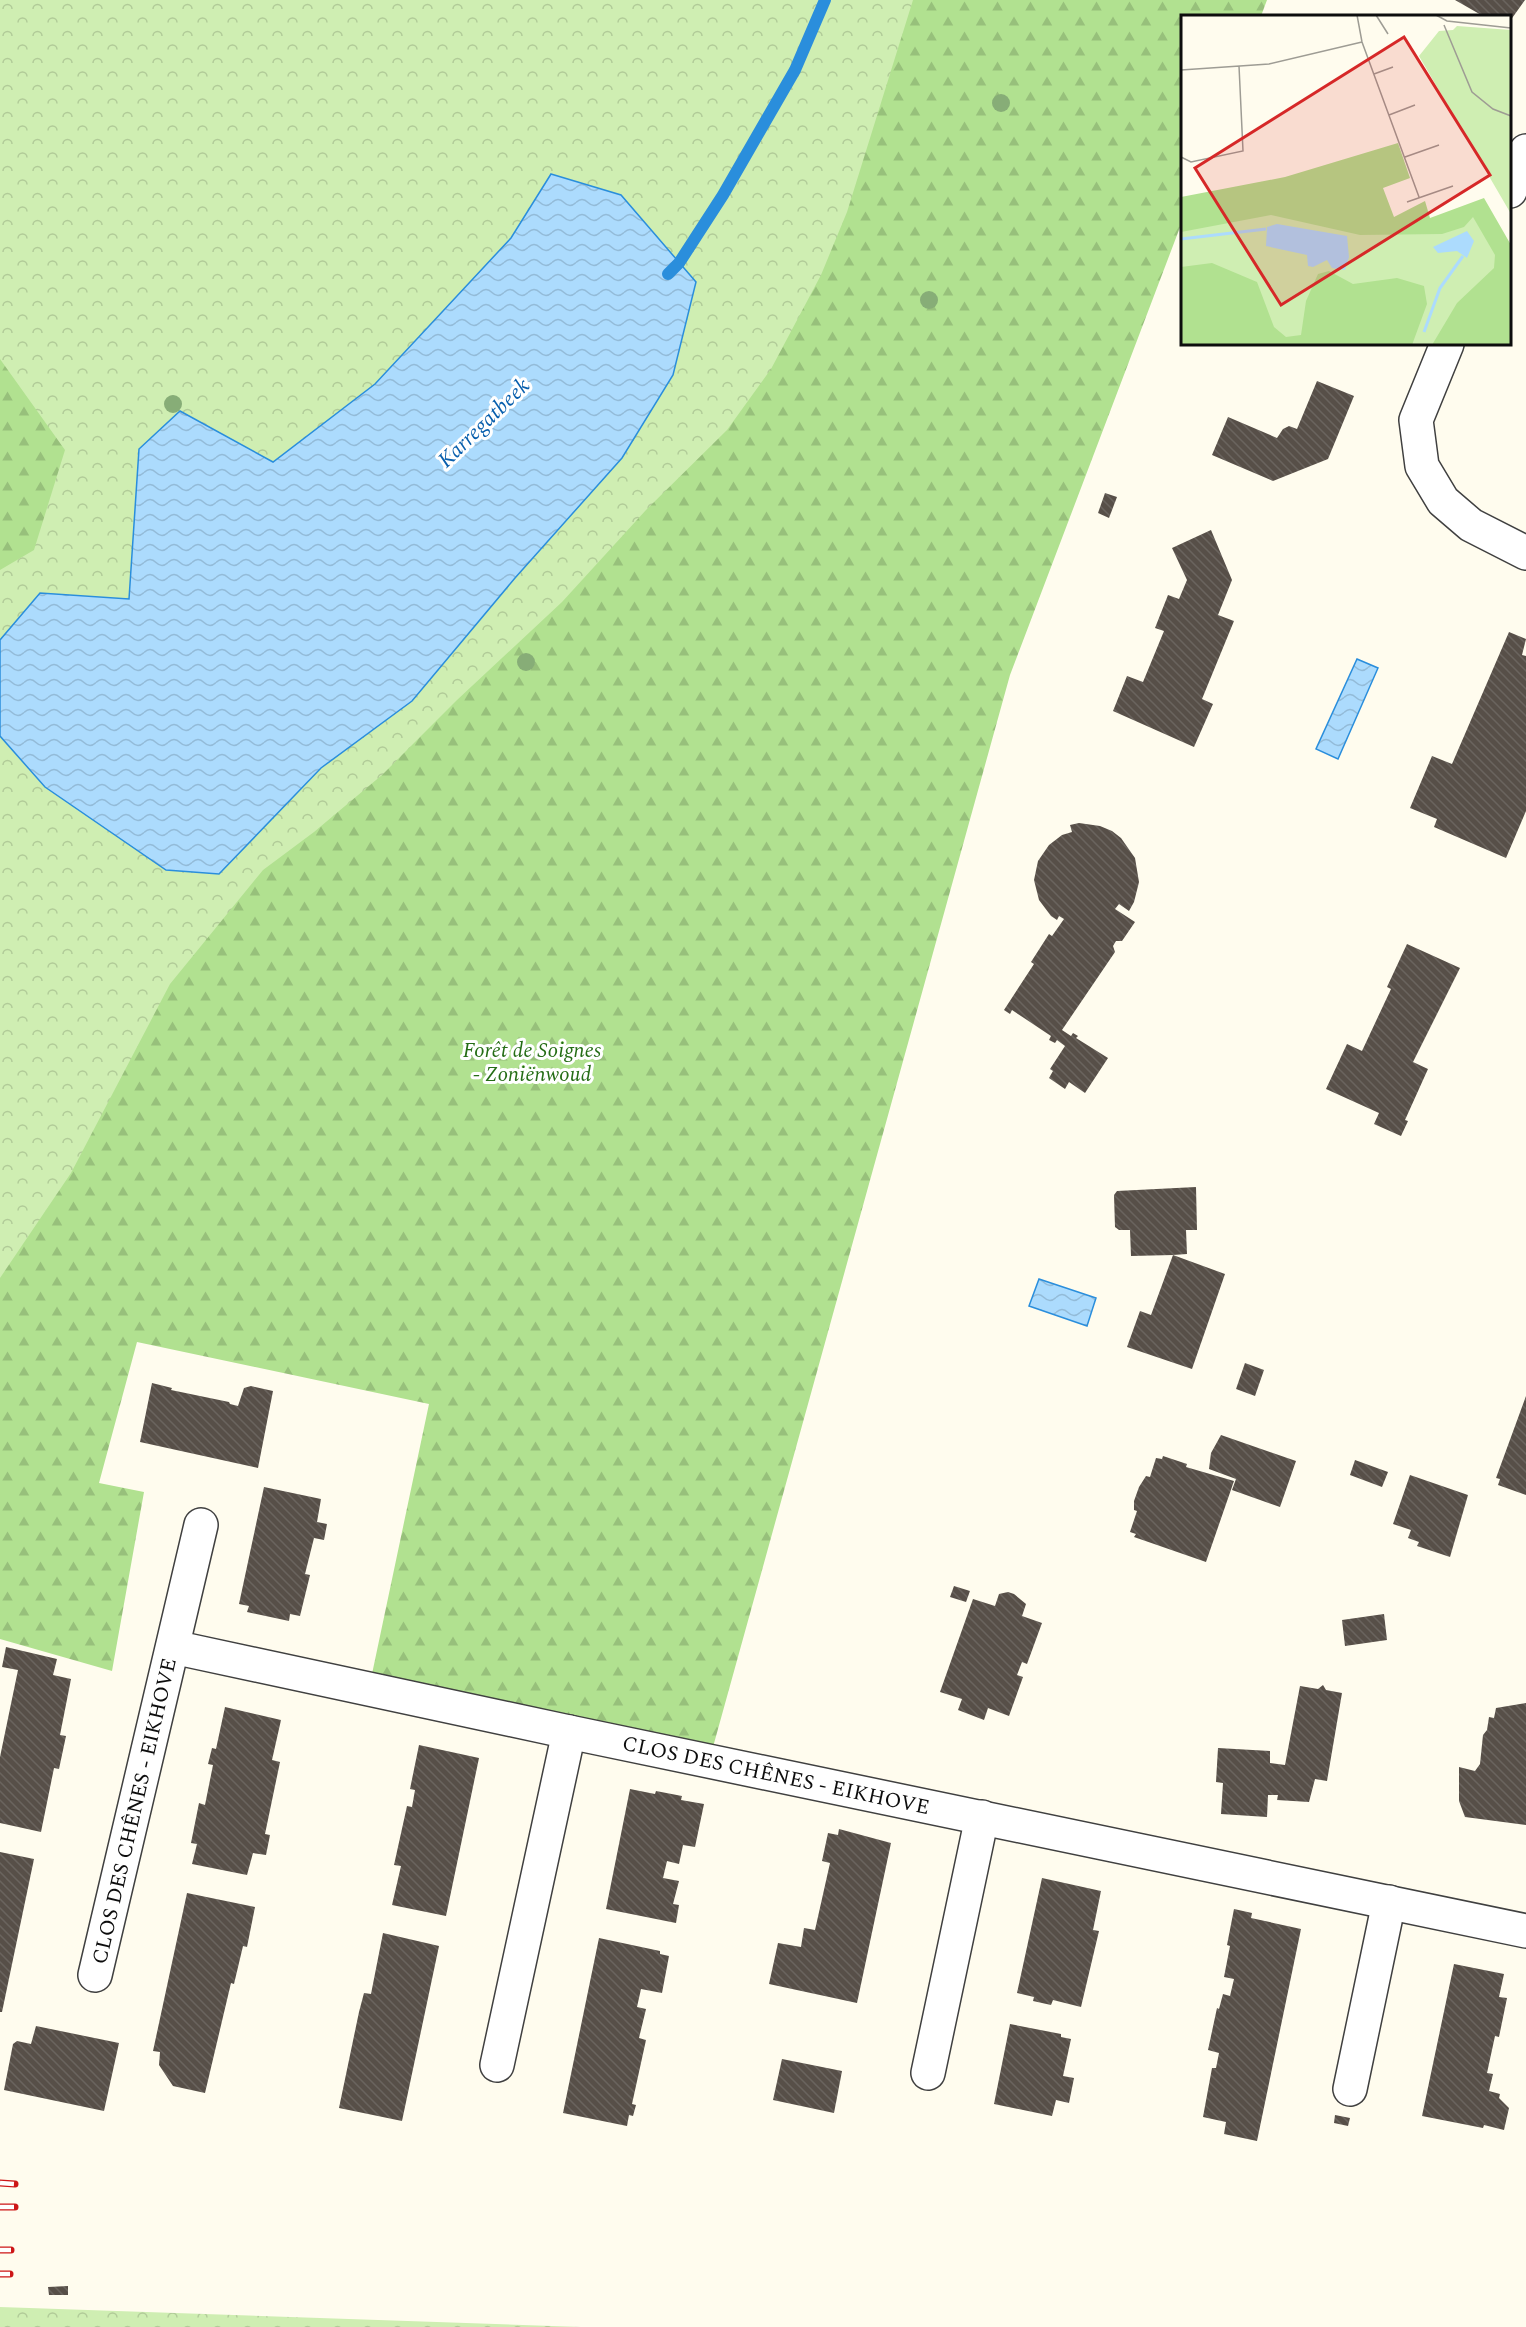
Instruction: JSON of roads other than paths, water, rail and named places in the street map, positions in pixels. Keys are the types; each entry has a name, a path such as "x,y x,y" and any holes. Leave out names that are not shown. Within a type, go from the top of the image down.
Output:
{"street":[{"path":"1511,186 1526,151"},
{"path":"1447,345 1416,420 1422,466 1443,501 1471,525 1526,553"},
{"name":"CLOS DES CHÊNES - EIKHOVE","path":"95,1974 201,1525"},
{"name":"CLOS DES CHÊNES - EIKHOVE","path":"172,1647 1526,1931"},
{"path":"497,2065 569,1732"},
{"path":"928,2073 982,1817"},
{"path":"1350,2089 1389,1902"}],"water":[{"path":"551,174 621,195 696,282 673,375 622,458 515,578 412,701 321,768 219,874 166,870 45,787 0,736 0,640 40,593 129,599 139,449 180,411 273,462 375,384 511,238"},
{"path":"1357,659 1378,668 1338,759 1316,749"},
{"path":"1039,1279 1096,1298 1087,1326 1029,1306"}],"waterway":[{"name":"Karregatbeek","path":"668,274 679,263 723,195 795,70 825,0"}],"railway":[{"path":"0,2183 15,2184"},
{"path":"0,2207 15,2207"},
{"path":"0,2250 11,2250"},
{"path":"0,2274 10,2274"}],"park label":[{"name":"Forêt de Soignes - Zoniënwoud","path":"532,1062"}]}
